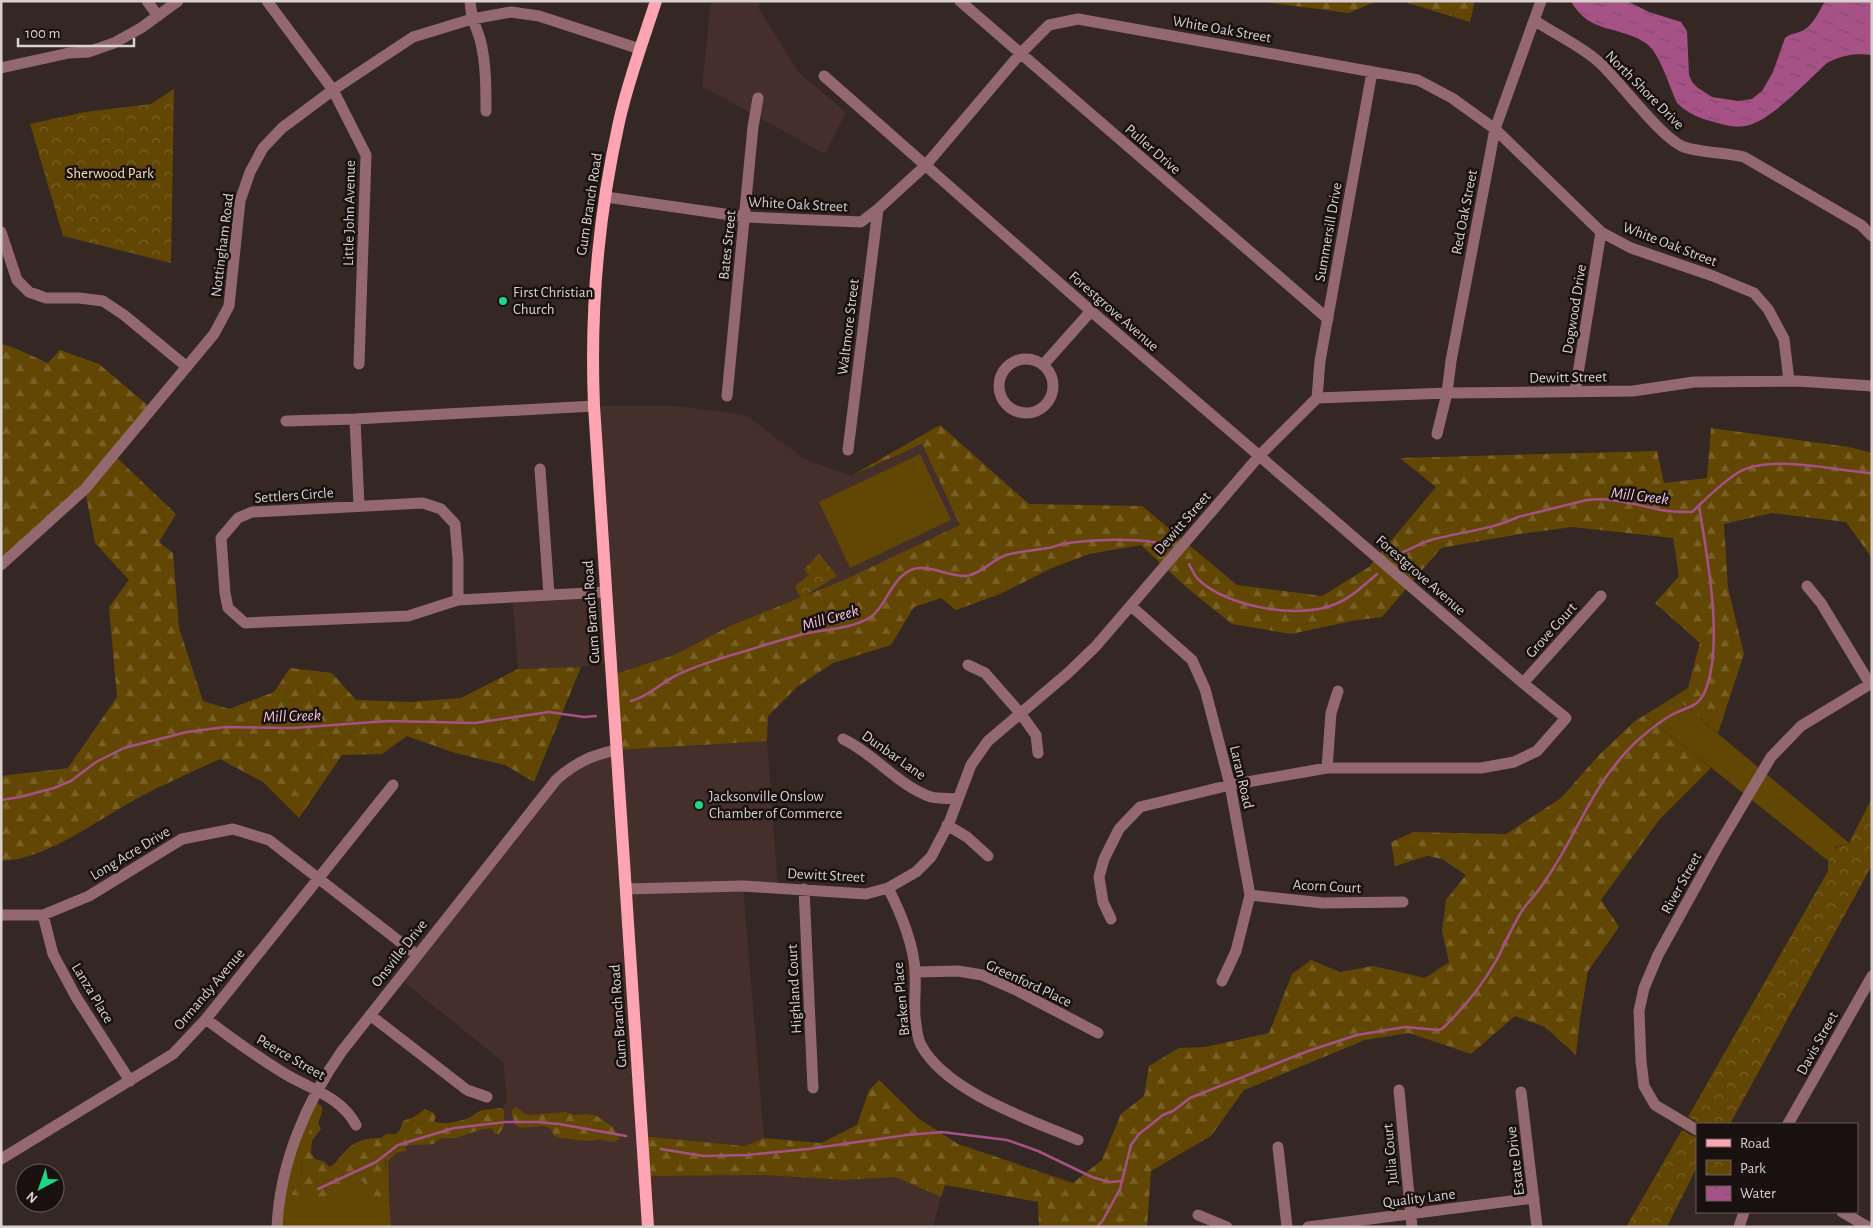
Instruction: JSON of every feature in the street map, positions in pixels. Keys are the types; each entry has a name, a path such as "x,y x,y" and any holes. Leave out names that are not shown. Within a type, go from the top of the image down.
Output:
{"main road":[{"name":"Gum Branch Road","path":"648,1227 594,406 592,346 595,272 619,121 656,1"}],"street":[{"path":"147,1 158,16"},
{"path":"1,68 69,53 88,52 114,43 141,28 178,1"},
{"name":"Little John Avenue","path":"267,1 333,90 366,155 359,364"},
{"path":"470,1 472,19 480,40 486,76 486,111"},
{"name":"Puller Drive","path":"960,1 1328,319"},
{"name":"Red Oak Street","path":"1437,434 1447,393 1451,361 1495,129 1541,1"},
{"name":"Nottingham Road","path":"1,565 85,489 214,334 229,306 240,201 250,172 263,148 282,128 333,90 413,37 472,19 511,12 539,16 640,49"},
{"name":"White Oak Street","path":"606,197 745,217 860,222 878,209 925,166 1020,54 1049,25 1063,20 1078,18 1418,80 1452,98 1495,129 1601,232 1631,248 1713,276 1754,293 1768,309 1784,339 1789,381"},
{"name":"North Shore Drive","path":"1534,20 1600,63 1666,135 1683,147 1729,153 1744,158 1861,225 1872,236"},
{"name":"Summersill Drive","path":"1316,398 1320,360 1372,72"},
{"name":"Forestgrove Avenue","path":"824,76 1091,311 1566,718 1537,751 1514,762 1482,768 1327,768 1230,785 1140,808 1119,829 1104,859 1099,877 1103,902 1111,919"},
{"name":"Bates Street","path":"727,396 753,127 758,98"},
{"name":"Waltmore Street","path":"848,450 878,209"},
{"path":"1,232 17,280 29,292 46,298 79,298 103,301 124,315 187,366"},
{"name":"Dogwood Drive","path":"1575,392 1601,232"},
{"path":"1043,365 1091,311"},
{"path":"1023,359 1043,365 1051,375 1053,384 1050,399 1039,410 1028,414 1015,412 1006,406 998,386 1000,375 1012,362 1023,359"},
{"name":"Dewitt Street","path":"626,889 742,886 866,894 888,888 916,872 931,857 948,825 971,765 988,741 1096,646 1260,455 1316,398 1447,393 1633,391 1694,382 1789,381 1872,386"},
{"path":"286,421 594,406"},
{"path":"355,419 359,506"},
{"path":"540,469 549,595"},
{"name":"Settlers Circle","path":"458,600 458,559 455,524 441,509 423,503 252,512 238,518 221,538 228,608 245,623 408,616 458,600 606,592"},
{"path":"1807,586 1821,603 1871,683"},
{"name":"Grove Court","path":"1523,683 1601,596"},
{"name":"Laran Road","path":"1130,606 1192,660 1205,689 1230,785 1250,895 1236,951 1222,981"},
{"path":"968,664 985,673 1020,713 1036,734 1038,753"},
{"name":"River Street","path":"1696,1129 1655,1105 1644,1086 1639,1011 1644,988 1658,955 1717,848 1771,757 1801,726 1871,683"},
{"path":"1327,768 1330,713 1338,691"},
{"name":"Dunbar Lane","path":"842,739 858,746 913,788 933,798 958,799"},
{"name":"Onsville Drive","path":"277,1227 281,1193 300,1126 335,1061 556,780 583,760 601,753 617,750"},
{"name":"Ormandy Avenue","path":"1,1159 173,1054 206,1019 393,785"},
{"path":"948,825 967,837 988,856"},
{"name":"Long Acre Drive","path":"1,915 43,915 89,896 182,839 233,829 269,840 417,955"},
{"name":"Braken Place","path":"888,888 900,913 916,972 915,1016 920,1044 938,1068 947,1076 998,1107 1078,1140"},
{"name":"Highland Court","path":"804,889 814,1088"},
{"name":"Acorn Court","path":"1250,895 1323,903 1403,902"},
{"name":"Lanza Place","path":"43,915 53,954 76,997 130,1081"},
{"name":"Greenford Place","path":"916,972 958,971 982,975 1016,990 1098,1033"},
{"name":"Davis Street","path":"1789,1123 1872,976"},
{"path":"370,1015 467,1090 488,1097"},
{"name":"Peerce Street","path":"206,1019 241,1046 285,1074 318,1090 351,1115 356,1125"},
{"name":"Julia Court","path":"1399,1090 1412,1227"},
{"name":"Estate Drive","path":"1521,1092 1537,1227"},
{"path":"1278,1147 1287,1227"},
{"name":"Quality Lane","path":"1308,1227 1534,1198"},
{"path":"1739,1227 1744,1213"},
{"path":"1844,1213 1868,1227"},
{"path":"1198,1215 1227,1227"}],"shaded area":[{"path":"711,1 763,1 758,7 799,73 846,112 825,154 702,86"},
{"path":"594,406 677,406 746,415 804,459 851,476 922,444 961,525 846,579 730,626 674,655 612,675 610,662 581,667 518,669 512,594 606,592"},
{"path":"767,741 778,888 743,886 764,1138 745,1146 642,1136 760,1175 844,1180 896,1177 941,1197 933,1227 277,1227 417,1129 497,1117 507,1100 503,1062 399,978 556,780 617,750"}],"green space":[{"path":"1257,1 1377,1 1349,13"},
{"path":"1401,1 1475,1 1470,22"},
{"name":"Sherwood Park","path":"174,89 171,263 63,236 30,124 85,112 151,104"},
{"path":"1,344 48,363 60,350 99,364 152,409 113,454 176,514 159,542 173,553 179,628 203,701 229,709 274,692 290,668 332,673 356,700 410,702 461,698 518,669 581,667 534,782 505,765 455,753 407,736 382,754 342,755 299,818 263,782 220,759 136,799 71,838 36,854 1,861 1,776 68,768 117,697 109,607 129,580 95,543 85,490 1,565"},
{"path":"940,425 1029,504 1142,506 1237,585 1322,596 1369,567 1436,487 1400,458 1657,451 1664,483 1707,478 1711,428 1849,447 1872,453 1872,558 1846,522 1772,513 1724,524 1728,588 1744,654 1718,733 1674,697 1688,688 1700,643 1655,603 1679,576 1673,538 1572,527 1441,548 1382,617 1352,621 1291,634 1232,624 1186,587 1141,545 1089,554 1052,568 1000,594 956,610 941,598 914,607 891,645 833,663 797,687 768,716 767,741 617,750 612,675 674,655 730,626 846,579 960,525 922,444 851,476"},
{"path":"920,454 951,520 850,568 819,502"},
{"path":"819,554 837,576 801,598 795,586 809,575 804,569"},
{"path":"1674,697 1849,843 1836,847 1827,860 1645,715"},
{"path":"1645,715 1711,768 1659,820 1601,900 1619,927 1588,971 1576,1055 1545,1027 1515,1016 1471,1054 1409,1033 1365,1040 1244,1090 1211,1136 1151,1171 1147,1227 1039,1227 1038,1202 945,1185 941,1197 896,1177 844,1180 760,1175 645,1176 642,1136 745,1146 764,1138 821,1143 857,1125 869,1090 879,1080 919,1119 958,1144 1073,1183 1102,1160 1121,1114 1144,1096 1149,1066 1179,1048 1205,1047 1269,1033 1292,974 1311,960 1340,972 1373,966 1425,978 1449,962 1442,931 1446,900 1466,875 1442,859 1427,856 1395,866 1391,842 1414,832 1506,834 1561,798 1600,754 1636,720"},
{"path":"1872,798 1872,865 1731,1123 1699,1123 1688,1117 1828,871 1830,855 1838,847 1849,843"},
{"path":"317,1103 322,1107 318,1123 321,1129 312,1141 311,1153 315,1159 325,1162 329,1167 354,1144 363,1140 381,1138 386,1134 396,1134 400,1130 403,1121 414,1117 425,1109 434,1113 436,1117 434,1121 446,1123 469,1118 482,1110 500,1108 504,1110 504,1126 499,1134 495,1134 492,1128 479,1130 456,1138 442,1138 433,1144 410,1145 397,1148 385,1160 385,1178 389,1189 389,1197 384,1203 379,1203 361,1181 355,1185 345,1185 340,1192 323,1202 306,1202 299,1196 292,1195 291,1191 294,1185 299,1187 301,1183 302,1147 311,1128 308,1119"},
{"path":"516,1107 525,1114 530,1115 565,1112 576,1115 597,1116 613,1127 620,1138 615,1142 600,1139 590,1141 578,1140 556,1137 550,1128 543,1126 520,1128 515,1124 511,1111"},
{"path":"308,1117 311,1128 301,1153 302,1180 299,1187 292,1187 292,1195 299,1196 309,1202 320,1202 341,1190 345,1185 357,1184 361,1181 378,1201 386,1202 389,1197 391,1227 280,1227 287,1181"},
{"path":"1682,1130 1696,1137 1696,1169 1667,1227 1626,1227"},
{"path":"406,1147 406,1151 396,1153 388,1161 389,1189 385,1178 386,1157 397,1148"}],"water":[{"path":"1571,1 1627,1 1649,12 1681,22 1687,31 1689,75 1692,82 1698,88 1712,97 1738,101 1752,99 1762,91 1773,72 1785,38 1808,27 1825,1 1872,1 1872,55 1849,55 1827,63 1788,100 1766,117 1745,126 1730,126 1699,117 1681,107 1677,103 1656,55 1647,44 1627,34 1596,25 1578,12"}],"waterway":[{"name":"Mill Creek","path":"1398,554 1431,540 1486,528 1518,517 1587,500 1615,501 1665,511 1692,512 1714,491 1739,472 1768,464 1804,465 1872,473"},
{"path":"1097,1227 1103,1220 1120,1189 1131,1145 1139,1134 1163,1115 1173,1111 1190,1098 1308,1051 1357,1035 1405,1027 1442,1029 1464,1006 1490,971 1520,914 1554,868 1591,800 1608,774 1629,748 1639,739 1668,717 1696,704 1704,694 1712,667 1714,621 1699,506"},
{"name":"Mill Creek","path":"631,701 643,696 671,678 703,664 803,634 857,624 877,612 898,580 904,574 917,568 966,576 977,573 1006,555 1051,548 1062,544 1086,541 1130,540 1167,546"},
{"name":"Mill Creek","path":"1189,564 1199,580 1227,597 1263,608 1301,611 1333,605 1351,595 1377,574"},
{"name":"Mill Creek","path":"1,800 54,788 71,781 96,762 124,748 187,732 225,727 293,728 388,721 475,723 549,712 584,717 596,716"},
{"path":"318,1189 376,1162 398,1145 454,1128 506,1122 537,1122 626,1136"},
{"path":"661,1149 703,1156 747,1155 942,1132 1007,1140 1038,1151 1092,1177 1109,1182 1122,1181"}],"place":[{"name":"First Christian Church","path":"503,301"},
{"name":"Jacksonville Onslow Chamber of Commerce","path":"699,805"}]}
